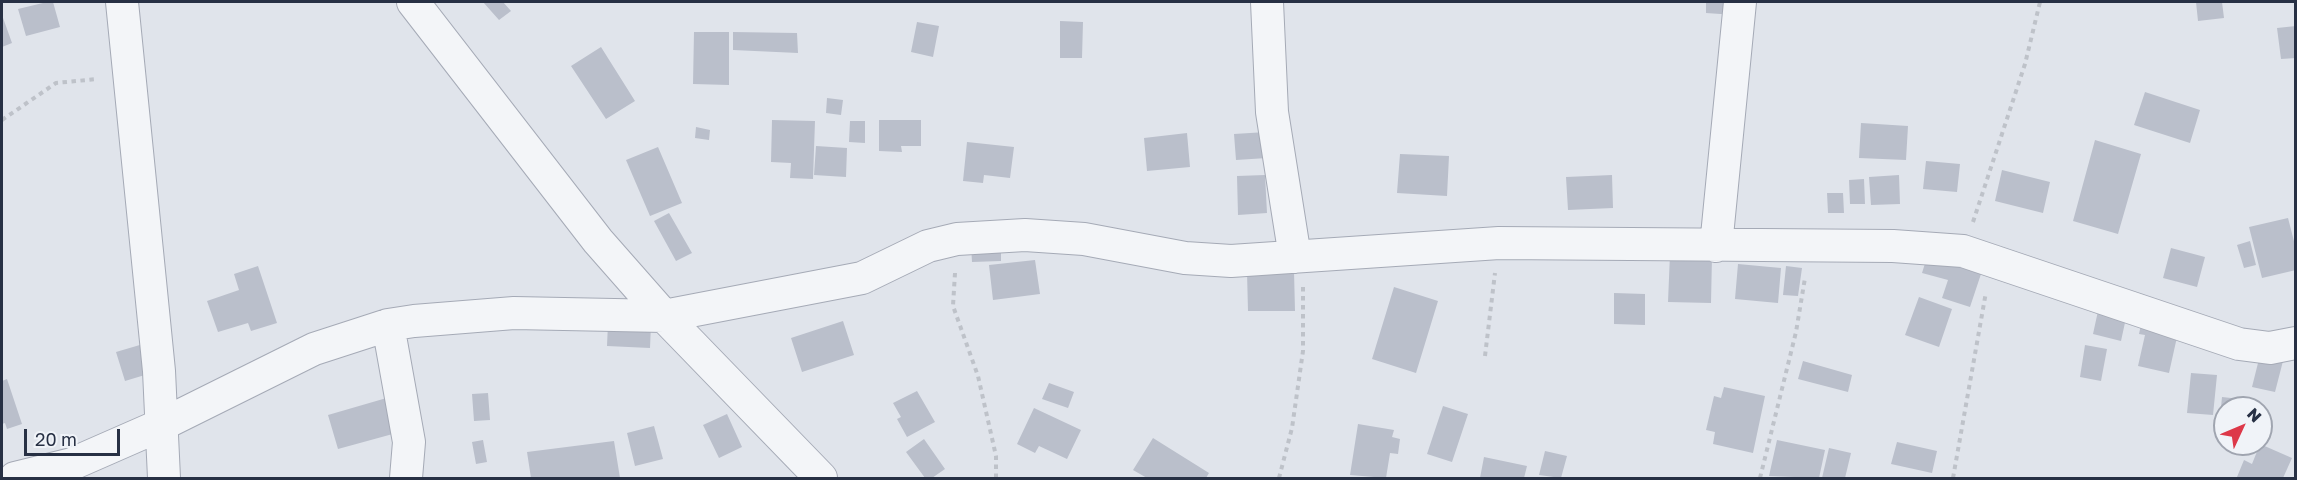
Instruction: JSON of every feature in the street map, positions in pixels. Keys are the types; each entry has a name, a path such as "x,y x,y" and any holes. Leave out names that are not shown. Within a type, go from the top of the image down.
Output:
{"street":[{"path":"122,2 159,371 164,478"},
{"path":"413,2 584,223 664,316 821,478"},
{"path":"1268,2 1272,112 1295,257"},
{"path":"1716,246 1740,2"},
{"path":"15,478 72,464 161,425 314,349 388,326 414,321 514,313 664,316 862,278 928,246 957,239 1025,235 1084,239 1185,258 1231,261 1499,243 1893,246 1963,251 2239,344 2270,348 2295,343"},
{"path":"388,326 409,442 406,478"}],"path":[{"path":"1963,251 2025,64 2040,2"},
{"path":"2,120 56,83 130,75"},
{"path":"957,239 953,306 978,376 996,456 996,478"},
{"path":"1485,356 1499,243"},
{"path":"1760,478 1796,332 1810,247"},
{"path":"1279,478 1292,428 1303,351 1303,287 1295,257"},
{"path":"1953,478 1992,261"}],"building":[{"path":"53,2 60,27 26,36 18,9"},
{"path":"483,2 503,2 511,11 499,20"},
{"path":"1706,2 1735,2 1735,15 1706,13"},
{"path":"2196,2 2222,2 2224,18 2198,21"},
{"path":"2,15 12,43 2,47"},
{"path":"1060,21 1083,22 1082,58 1060,58"},
{"path":"917,22 939,26 933,57 911,52"},
{"path":"2296,26 2296,58 2281,59 2277,28"},
{"path":"694,32 729,32 729,85 693,84"},
{"path":"733,32 797,33 798,53 733,50"},
{"path":"601,47 635,101 606,119 571,66"},
{"path":"2145,92 2200,110 2190,143 2134,125"},
{"path":"827,98 843,100 841,115 826,113"},
{"path":"772,120 815,121 813,179 790,178 791,163 771,162"},
{"path":"879,120 921,120 921,146 901,146 902,152 879,151"},
{"path":"850,121 865,121 865,143 849,142"},
{"path":"1861,123 1908,126 1906,160 1859,158"},
{"path":"696,127 710,130 709,140 695,138"},
{"path":"1266,132 1267,158 1236,160 1234,134"},
{"path":"1187,133 1190,167 1147,171 1144,138"},
{"path":"2095,140 2141,154 2118,234 2073,221"},
{"path":"967,142 1014,147 1010,178 984,175 983,183 963,181"},
{"path":"816,146 847,148 846,177 814,175"},
{"path":"658,147 682,203 650,216 626,160"},
{"path":"1400,154 1449,156 1447,196 1397,193"},
{"path":"1926,161 1960,164 1957,192 1923,189"},
{"path":"2002,170 2050,182 2043,213 1995,201"},
{"path":"1265,175 1267,213 1238,215 1237,176"},
{"path":"1612,175 1613,208 1568,210 1566,177"},
{"path":"1899,175 1900,204 1871,205 1869,177"},
{"path":"1864,179 1865,204 1850,204 1849,180"},
{"path":"1827,193 1843,193 1844,213 1828,213"},
{"path":"669,213 692,253 676,261 654,221"},
{"path":"2288,218 2296,249 2296,270 2262,278 2249,227"},
{"path":"2250,241 2256,265 2244,268 2237,245"},
{"path":"1001,244 1001,261 972,262 971,245"},
{"path":"2171,248 2205,257 2197,287 2163,278"},
{"path":"1670,254 1712,256 1711,303 1668,302"},
{"path":"1927,257 1981,274 1970,307 1942,298 1948,280 1922,273"},
{"path":"1035,260 1040,294 993,300 989,265"},
{"path":"1738,264 1781,268 1778,303 1735,299"},
{"path":"258,266 277,323 251,331 248,323 218,332 207,301 239,290 234,274"},
{"path":"1786,266 1802,268 1798,296 1783,295"},
{"path":"1294,271 1295,311 1248,311 1247,272"},
{"path":"1394,287 1438,301 1416,373 1372,359"},
{"path":"1614,293 1645,294 1645,325 1614,324"},
{"path":"1919,297 1952,309 1939,347 1905,335"},
{"path":"2098,311 2126,318 2121,341 2093,334"},
{"path":"2142,320 2179,328 2169,373 2138,366 2145,335 2139,334"},
{"path":"843,321 854,355 802,372 791,338"},
{"path":"608,323 651,324 650,348 607,346"},
{"path":"150,342 158,371 125,381 116,352"},
{"path":"2085,345 2107,349 2101,381 2080,377"},
{"path":"2260,355 2283,361 2275,392 2252,387"},
{"path":"1803,361 1852,375 1848,392 1798,379"},
{"path":"2191,373 2217,375 2215,396 2213,396 2213,415 2187,413"},
{"path":"7,379 22,424 7,429 5,423 2,424 2,381"},
{"path":"1049,383 1074,392 1068,408 1042,399"},
{"path":"1724,387 1765,396 1753,453 1713,444 1715,432 1706,430 1714,396 1721,398"},
{"path":"917,391 935,422 907,437 897,419 901,417 893,403"},
{"path":"488,393 490,420 474,421 472,394"},
{"path":"390,397 400,432 338,449 328,415"},
{"path":"1443,406 1468,414 1452,462 1427,454"},
{"path":"1034,408 1081,430 1067,459 1039,446 1035,453 1017,444"},
{"path":"727,414 742,447 719,458 703,425"},
{"path":"1358,424 1394,430 1392,437 1400,439 1398,454 1390,453 1386,478 1350,475"},
{"path":"654,426 663,459 635,466 627,433"},
{"path":"1153,438 1209,473 1206,478 1147,478 1133,470"},
{"path":"924,439 945,469 932,478 925,478 906,452"},
{"path":"483,440 487,462 476,464 472,442"},
{"path":"1777,440 1825,450 1819,478 1769,476"},
{"path":"614,441 620,478 531,478 527,452"},
{"path":"1897,442 1937,451 1932,473 1891,464"},
{"path":"1829,448 1851,453 1845,478 1822,478"},
{"path":"2273,450 2292,458 2283,478 2237,477 2244,460 2252,464 2255,456 2273,456"},
{"path":"1545,451 1567,456 1561,478 1539,475"},
{"path":"1484,457 1527,466 1524,478 1480,478"}]}
